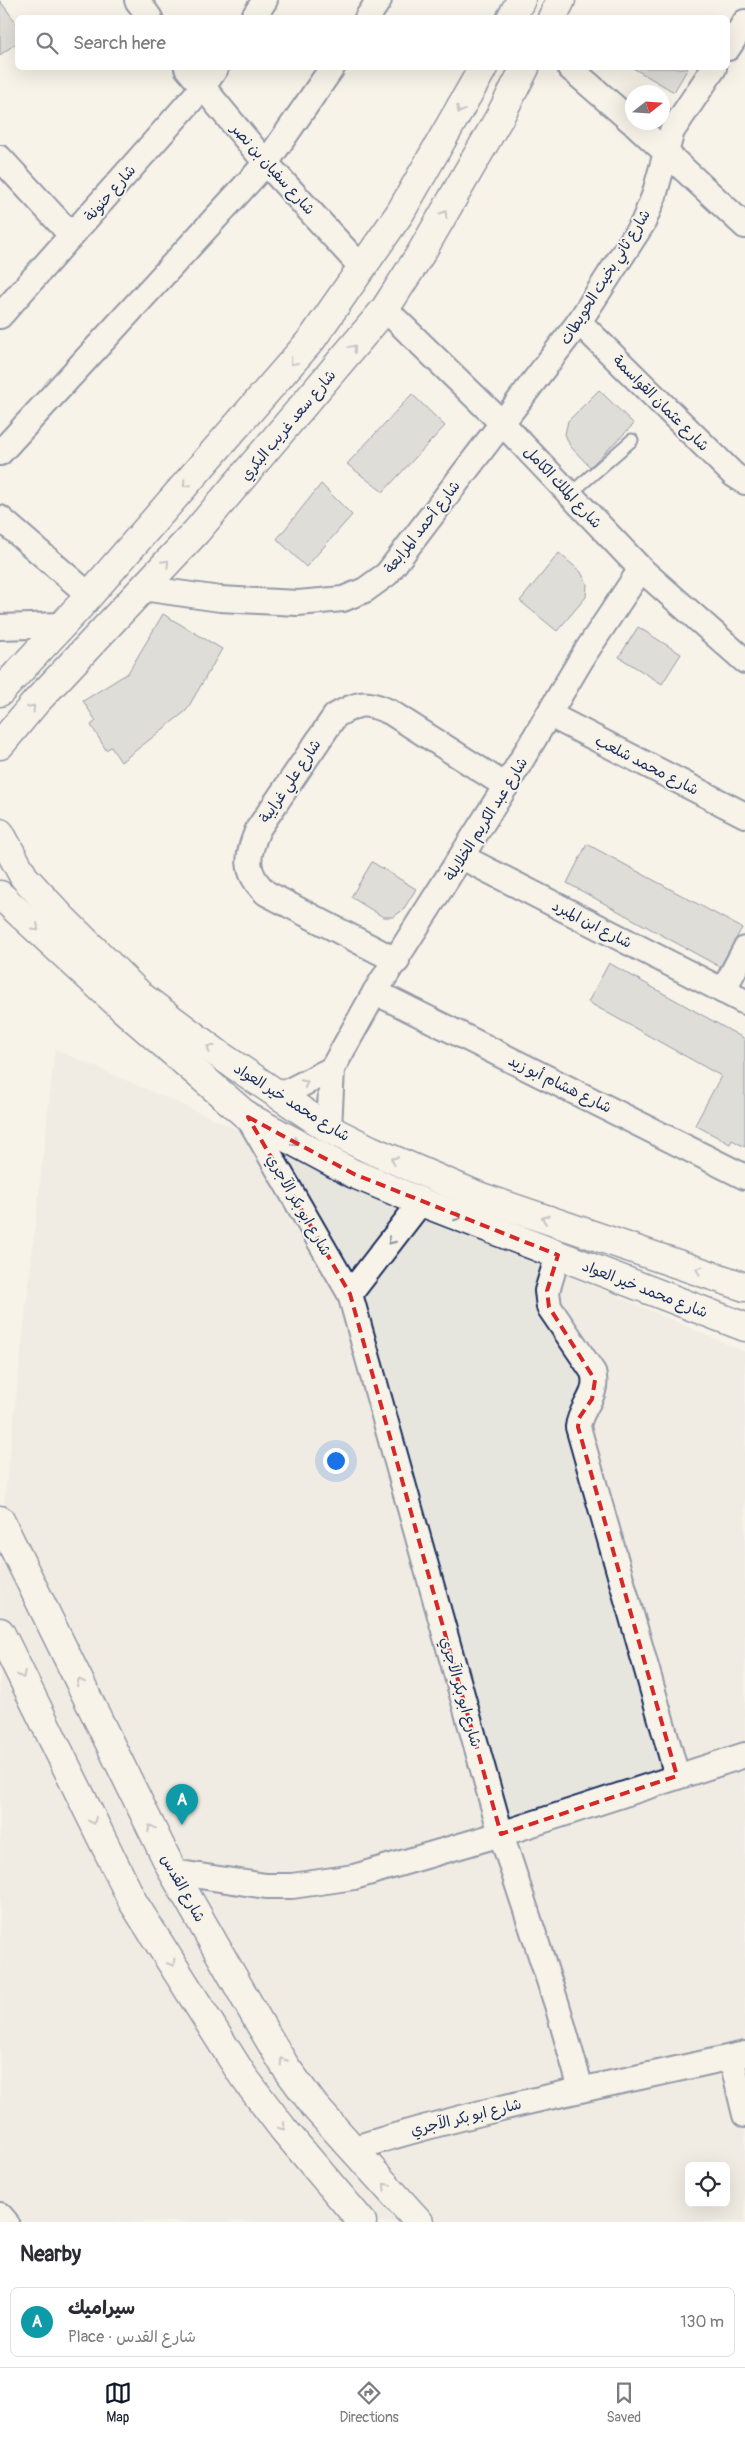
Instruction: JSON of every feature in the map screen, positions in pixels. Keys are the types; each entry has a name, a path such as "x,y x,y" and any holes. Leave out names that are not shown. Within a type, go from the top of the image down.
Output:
{"main road":[{"path":"513,15 521,0"},
{"path":"554,15 561,0"},
{"path":"0,692 89,595 270,390 312,339 400,214 483,70"},
{"name":"شارع سعد غريب البكري","path":"0,745 214,511 385,309 426,246 499,118 524,70"},
{"name":"شارع محمد خير العواد","path":"0,833 24,877 62,918 142,997 278,1096 329,1129 371,1150 481,1197 745,1287"},
{"name":"شارع محمد خير العواد","path":"0,895 129,1014 248,1117 354,1174 420,1202 745,1328"},
{"name":"شارع القدس","path":"0,1520 173,1872 286,2066 316,2108 419,2222"},
{"path":"0,1632 133,1902 243,2076 284,2130 362,2222"}],"street":[{"path":"137,0 148,15"},
{"path":"255,15 265,0"},
{"path":"368,15 378,0"},
{"name":"شارع سفيان بن نصر","path":"188,70 266,163 363,269"},
{"name":"شارع حنونة","path":"0,316 202,88 215,70"},
{"path":"0,453 266,163 331,70"},
{"path":"572,70 625,115"},
{"name":"شارع ثاني بخيت الحويطات","path":"502,423 580,322 643,223 654,196 672,131 713,70"},
{"path":"642,130 745,226"},
{"path":"0,158 72,236"},
{"name":"شارع الملك الكامل","path":"385,309 502,423 641,569 745,661"},
{"name":"شارع عثمان القواسمة","path":"580,322 734,475 745,482"},
{"name":"شارع أحمد المرابعة","path":"142,588 220,599 298,603 343,599 365,590 387,574 502,423"},
{"path":"0,518 89,595"},
{"name":"شارع عبد الكريم الخلايلة","path":"329,1129 332,1069 375,992 397,961 550,715 585,652 641,569"},
{"path":"0,627 62,625"},
{"name":"شارع علي غرايبة","path":"397,961 266,893 254,881 249,869 250,850 258,829 335,716 354,706 370,704 390,712 506,786"},
{"name":"شارع محمد شلعب","path":"550,715 745,816"},
{"name":"شارع ابن المبرد","path":"462,857 745,1002"},
{"path":"723,991 745,949"},
{"name":"شارع هشام أبو زيد","path":"375,992 745,1177"},
{"path":"278,1096 332,1069"},
{"name":"شارع ابو بكر الآجري","path":"248,1117 350,1294 501,1834 557,2005 581,2088"},
{"path":"350,1294 420,1202"},
{"path":"558,1256 547,1291 549,1308 593,1372 595,1380 592,1399 579,1418 578,1427 677,1776"},
{"path":"173,1872 266,1886 292,1886 354,1877 501,1834 745,1755"},
{"path":"738,2056 745,2115"},
{"name":"شارع ابو بكر الآجري","path":"352,2149 421,2127 581,2088 738,2056"},
{"path":"0,2215 6,2222"}],"lane":[{"path":"570,494 632,440"}],"highlighted area":[{"path":"248,1117 354,1174 558,1255 547,1291 549,1307 595,1380 592,1399 579,1418 578,1427 677,1776 501,1834 350,1294"}],"shaded area":[{"path":"55,1049 745,1352 745,2222 0,2222 0,1542"}],"building":[{"path":"0,1 15,21 15,44 0,55"},
{"path":"636,70 687,70 674,92 670,90 670,85 662,85"},
{"path":"599,390 634,424 590,467 570,446 565,434 568,421"},
{"path":"412,394 445,426 383,492 347,464"},
{"path":"321,484 352,515 306,567 277,539"},
{"path":"559,553 581,572 587,584 586,597 557,631 520,601"},
{"path":"163,614 222,649 186,711 121,762 111,747 106,750 91,725 96,721 83,701 128,673"},
{"path":"638,627 681,654 662,684 619,657"},
{"path":"587,844 742,928 720,967 567,883"},
{"path":"372,862 416,889 403,910 393,917 383,917 351,897"},
{"path":"609,963 745,1039 745,1147 732,1140 730,1144 695,1125 721,1076 588,1002"}],"place":[{"name":"سيراميك","path":"182,1825"}]}
